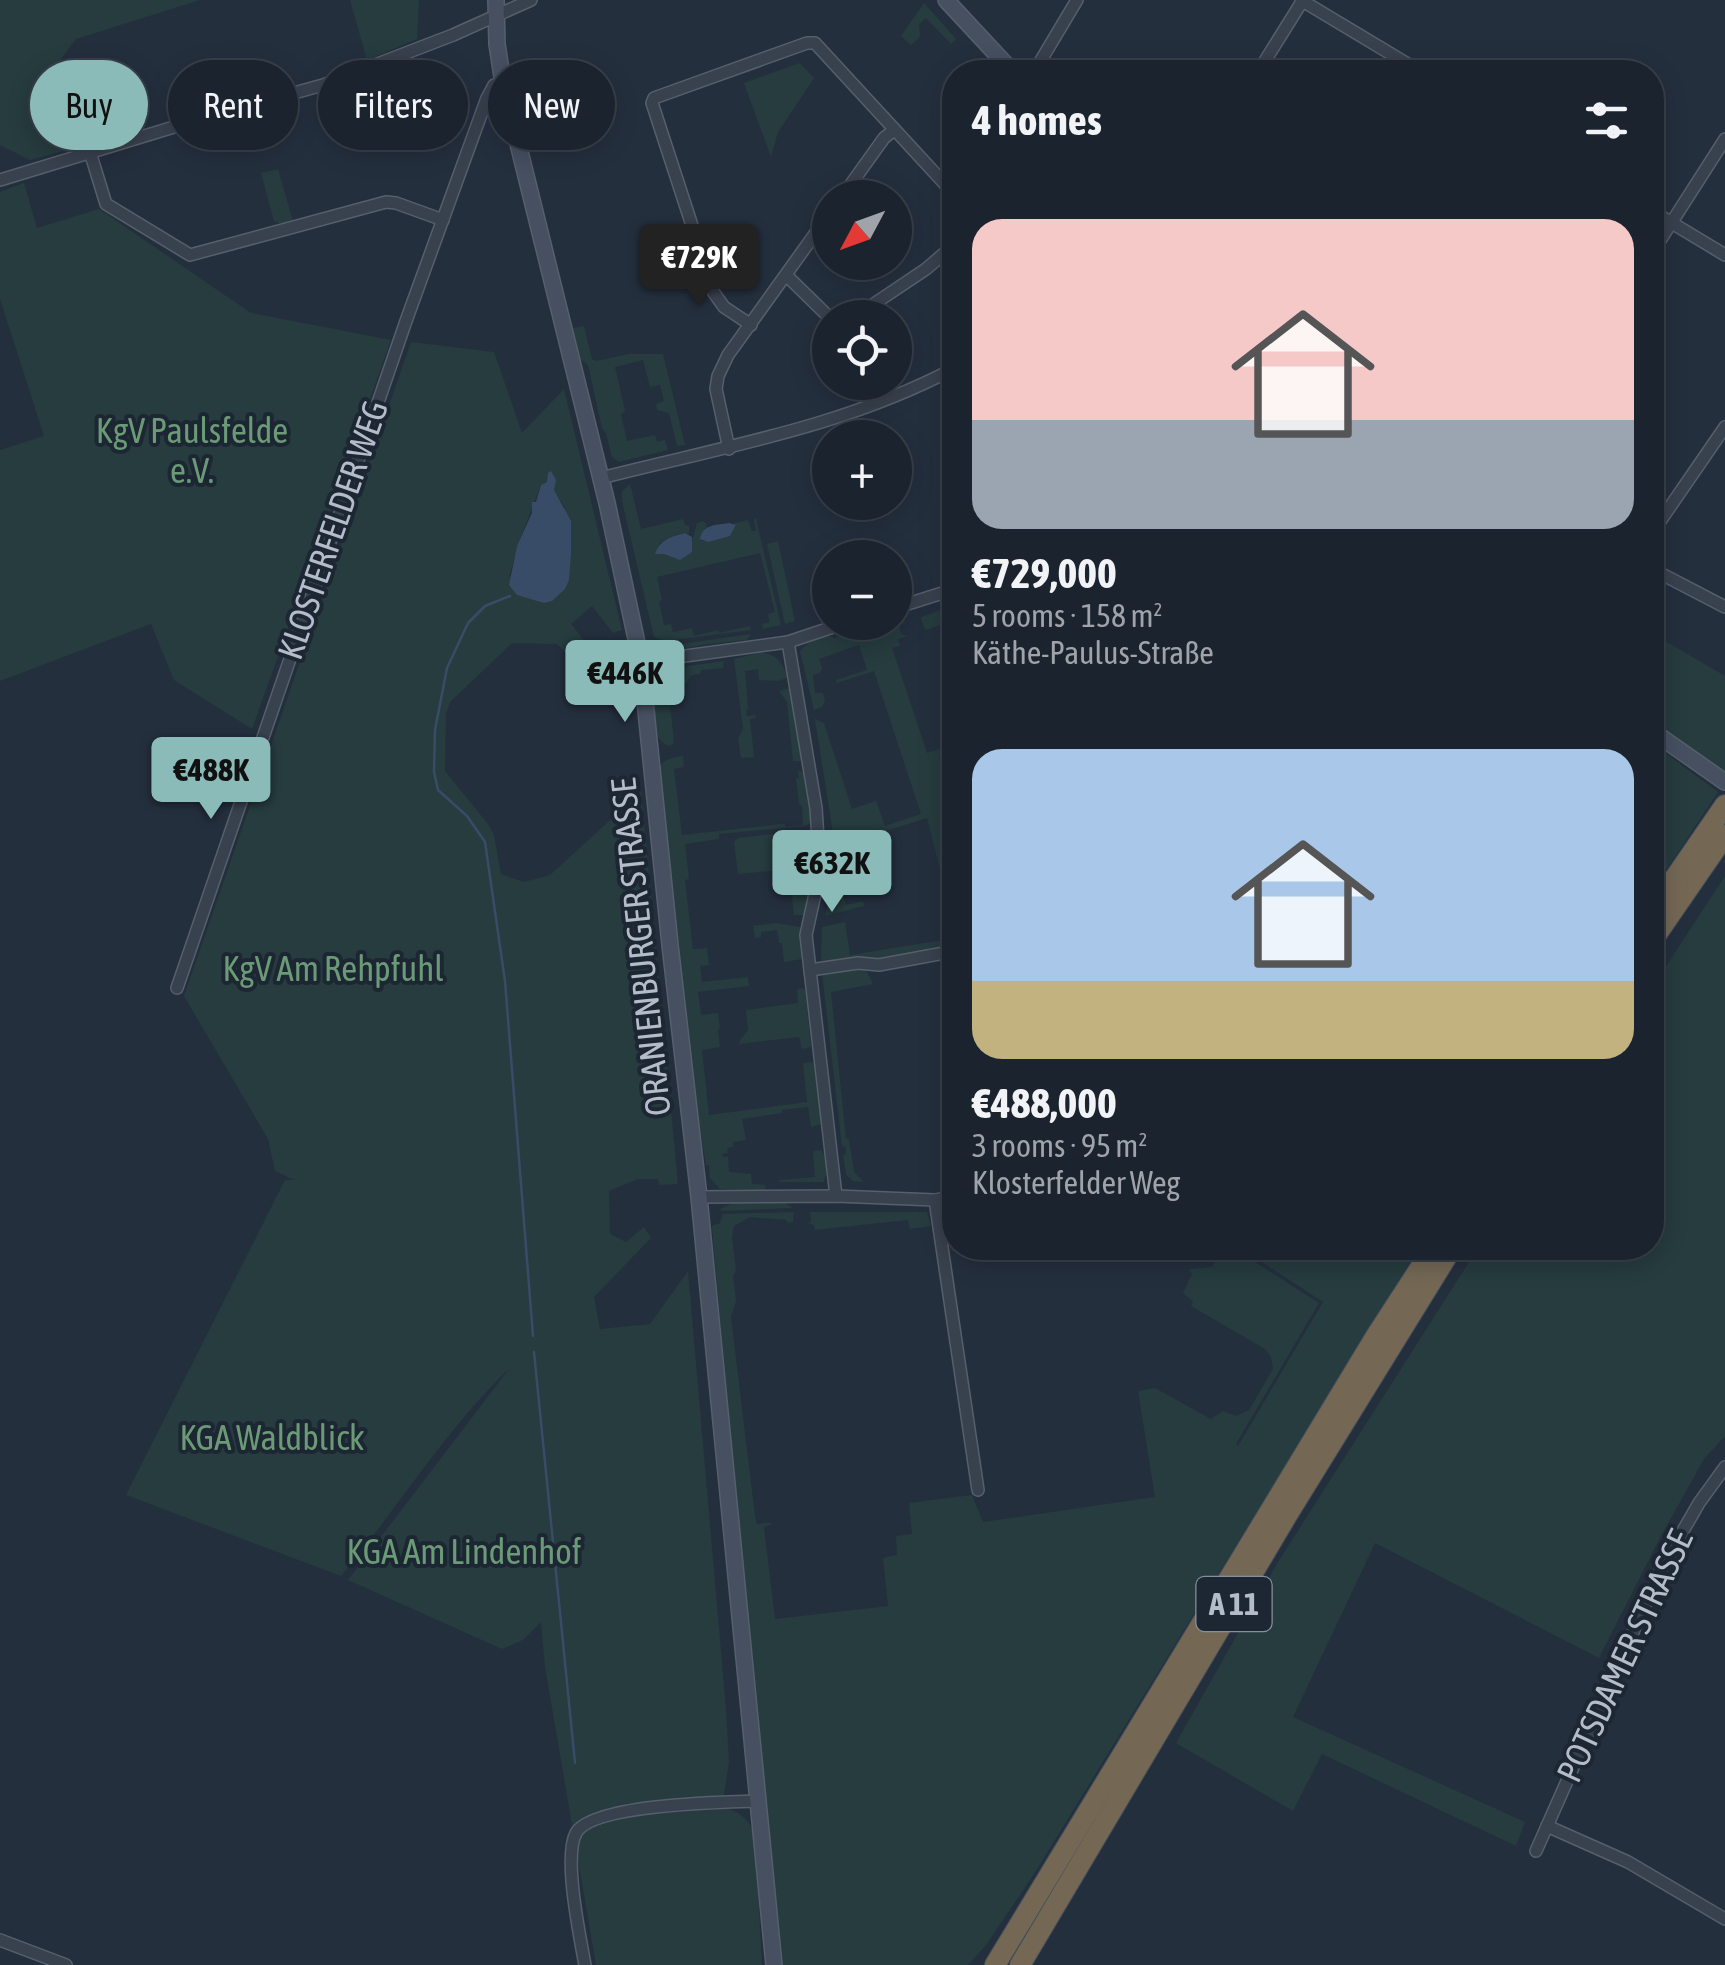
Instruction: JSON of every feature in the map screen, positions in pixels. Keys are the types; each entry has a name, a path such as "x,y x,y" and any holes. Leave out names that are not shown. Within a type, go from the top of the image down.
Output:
{"highway":[{"path":"1664,893 1725,805"},
{"path":"1664,924 1725,835"},
{"name":"A 11","path":"1006,1963 1424,1260"},
{"name":"A 11","path":"1006,1963 1445,1260"}],"main road":[{"path":"946,0 1002,60"},
{"name":"ORANIENBURGER STRASSE","path":"496,7 500,60"},
{"name":"ORANIENBURGER STRASSE","path":"520,150 642,662 774,1965"},
{"path":"1664,739 1719,778"}],"street":[{"path":"0,180 342,79 452,35 496,7 530,0"},
{"path":"1041,60 1076,0"},
{"path":"1265,60 1302,0 1401,60"},
{"path":"751,324 724,307 714,294 654,112 654,98 812,42 819,45 942,181"},
{"name":"KLOSTERFELDER WEG","path":"177,988 278,689 488,96"},
{"path":"853,180 894,130"},
{"path":"1664,234 1725,139"},
{"path":"90,152 106,204 190,255 386,202 443,220"},
{"path":"1664,218 1725,255"},
{"path":"730,448 716,389 718,376 728,355 812,239"},
{"path":"880,300 942,255"},
{"path":"787,276 812,300"},
{"path":"601,478 850,415 942,374"},
{"path":"1664,516 1725,427"},
{"path":"1664,575 1725,607"},
{"path":"912,603 942,593"},
{"path":"642,662 788,642 812,634"},
{"path":"788,642 810,765 820,861 806,935 836,1196"},
{"path":"810,970 858,963 878,965 942,953"},
{"path":"699,1197 942,1199"},
{"path":"935,1200 942,1247"},
{"path":"944,1260 978,1490"},
{"name":"POTSDAMER STRASSE","path":"1536,1851 1661,1569 1699,1502 1725,1467"},
{"path":"585,1965 571,1877 573,1841 579,1828 637,1808 757,1802"},
{"path":"1547,1826 1628,1862 1725,1919"},
{"path":"0,1940 66,1965"}],"green space":[{"path":"0,0 200,0 76,39 60,60 30,60 30,150 66,150 30,160 0,145"},
{"path":"350,0 419,0 417,39 367,60"},
{"path":"924,3 956,39 951,44 926,18 919,24 920,37 911,45 901,36"},
{"path":"800,63 814,78 778,132 771,157 744,83"},
{"path":"278,169 293,221 282,224 274,221 261,173"},
{"name":"KgV Paulsfelde e.V.","path":"24,183 37,228 99,209 251,313 391,340 252,729 174,680 151,624 0,681 0,450 44,436 0,299 0,192"},
{"path":"584,326 592,359 596,361 628,354 663,354 685,445 677,446 669,413 657,410 656,404 664,401 660,385 650,387 643,360 615,367 627,441 655,435 657,442 665,440 668,450 619,462 612,457 588,365 576,356 573,328"},
{"path":"411,342 494,352 522,433 564,389 622,630 613,633 592,606 571,624 592,650 583,656 570,658 557,644 512,643 450,702 446,714 445,771 494,835 501,874 524,882 550,875 641,792 678,1184 659,1185 658,1179 638,1179 609,1191 610,1234 626,1242 644,1227 651,1238 594,1297 600,1329 650,1324 688,1271 726,1709 729,1762 722,1807 743,1817 755,1837 762,1965 596,1965 545,1667 541,1622 523,1640 502,1649 348,1580 509,1369 443,1443 341,1576 126,1495 285,1180 294,1180 275,1171 268,1139 184,996","holes":["547,482 565,507 509,578 541,485"]},
{"path":"630,484 641,529 683,519 689,526 689,534 673,536 659,544 669,556 691,545 697,523 703,521 707,525 700,537 702,541 730,536 736,526 732,524 748,520 752,531 756,531 756,519 781,625 763,629 762,624 770,622 768,614 775,612 760,553 657,577 664,625 671,624 673,632 692,628 694,636 750,626 751,630 665,641 654,637 622,501 622,492"},
{"path":"778,541 795,621 785,624 767,544"},
{"path":"942,609 942,625 925,630 921,618 914,620"},
{"path":"751,634 747,640 663,650 666,646"},
{"path":"812,640 898,640 900,646 892,648 927,753 942,748 942,877 927,818 854,841 855,845 839,851 842,862 834,864 833,833 815,719 824,723 852,809 876,801 885,826 921,814 874,671 837,683 836,680 867,670 859,645 819,659 822,668 813,675 815,693 823,693 825,701 814,710 800,651"},
{"path":"1664,640 1725,676 1725,771 1664,733"},
{"path":"759,653 778,660 788,678 759,680 758,669 745,671 747,716 756,718 750,719 754,757 741,758 738,739 743,728 734,659"},
{"path":"724,661 723,668 692,675 670,703 674,743 669,746 663,742 654,726 653,698 663,697 667,673"},
{"path":"790,688 804,761 793,761 787,702 779,691"},
{"path":"1664,752 1718,792 1664,873"},
{"path":"683,756 684,767 674,769 682,835 785,823 786,827 803,825 796,779 798,771 806,772 812,822 805,826 719,834 719,839 685,844 693,949 707,948 709,965 700,966 702,982 748,977 749,986 698,992 701,1015 718,1013 720,1028 720,1047 702,1050 709,1115 807,1102 803,1063 814,1062 821,1124 811,1127 808,1107 742,1119 746,1140 733,1142 728,1153 722,1154 728,1157 729,1172 751,1174 752,1184 766,1185 764,1192 720,1189 710,1178 706,1165 686,1040 658,772 664,762"},
{"path":"813,832 813,870 804,915 794,915 789,869 738,874 734,842 738,838"},
{"path":"1725,876 1725,1436 1704,1459 1599,1658 1375,1543 1293,1717 1525,1822 1516,1846 1322,1754 1293,1811 1176,1743 1278,1562 1470,1260 1664,1260 1664,969"},
{"path":"847,886 848,890 842,892 846,905 863,901 864,906 825,916 831,890"},
{"path":"845,922 850,955 942,940 942,948 894,957 821,963 822,927"},
{"path":"776,923 800,927 802,959 784,962 777,930 761,932 761,937 755,938 753,926"},
{"path":"859,968 867,972 873,984 831,992 846,1139 854,1172 864,1182 853,1181 846,1174 846,1147 842,1146 822,973"},
{"path":"797,989 805,990 811,1047 802,1049 799,1037 739,1044 748,1030 746,1010 798,1003"},
{"path":"821,1150 826,1161 824,1182 779,1182 815,1177 813,1151"},
{"path":"783,1202 793,1208 720,1209 733,1203"},
{"path":"794,1212 793,1222 788,1223 750,1217 734,1226 732,1238 736,1301 731,1317 755,1516 757,1524 771,1525 764,1527 775,1619 888,1606 883,1558 897,1555 896,1536 912,1534 909,1503 972,1495 983,1522 1155,1497 1138,1391 1155,1388 1211,1419 1223,1411 1236,1416 1249,1410 1273,1369 1265,1349 1191,1306 1193,1301 1183,1293 1192,1274 1189,1269 1212,1267 1216,1260 1253,1260 1319,1303 1238,1446 1323,1302 1259,1260 1412,1260 1034,1874 968,1965 783,1965 756,1736 712,1226 720,1223 723,1214"},
{"path":"810,1212 927,1212 931,1226 910,1229 908,1220 815,1230 808,1223"}],"water":[{"path":"551,471 556,480 554,490 571,521 571,554 565,589 544,603 517,595 509,585 532,502 536,502"},
{"path":"736,525 730,536 708,542 700,539 707,528"},
{"path":"685,533 692,537 692,552 680,560 655,554 667,539"}],"waterway":[{"path":"510,596 485,606 468,623 447,668 435,730 434,772 438,790 467,816 485,842 505,981 533,1336"},
{"path":"534,1352 575,1763"}],"park label":[{"name":"KgV Am Rehpfuhl","path":"333,969"},
{"name":"KGA Waldblick","path":"272,1438"},
{"name":"KGA Am Lindenhof","path":"464,1552"}]}
